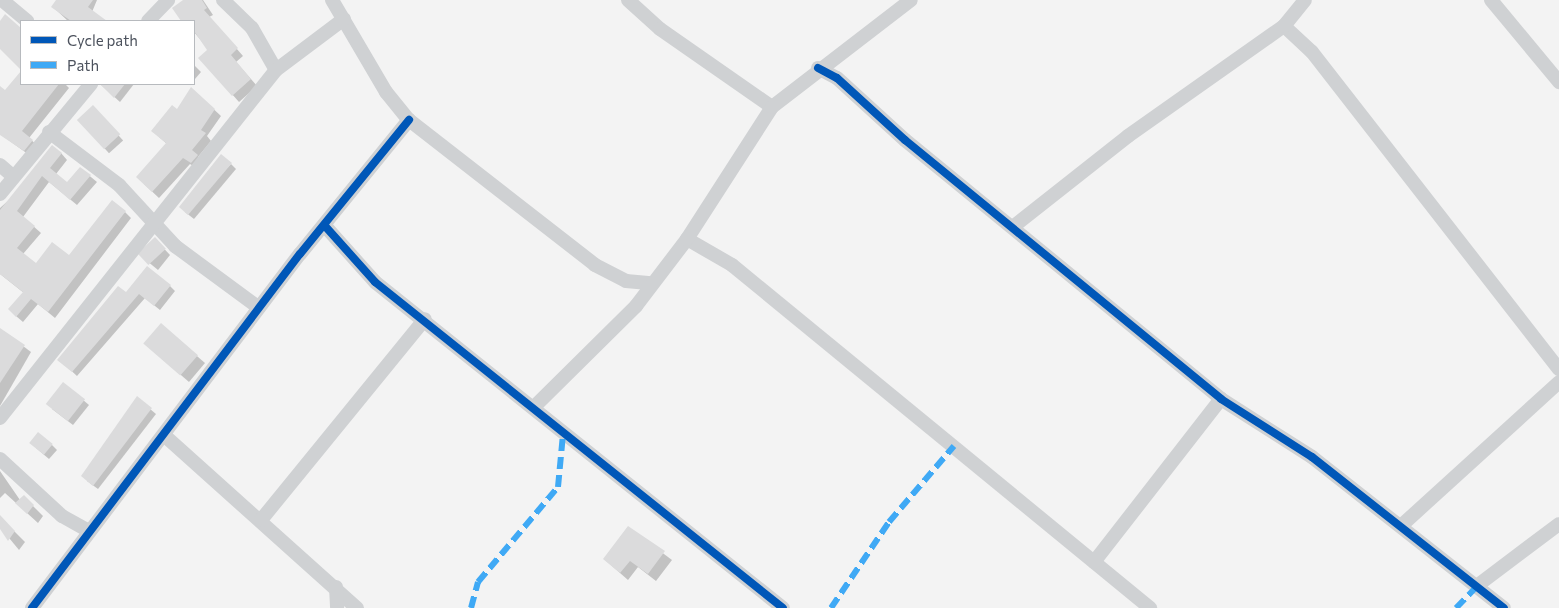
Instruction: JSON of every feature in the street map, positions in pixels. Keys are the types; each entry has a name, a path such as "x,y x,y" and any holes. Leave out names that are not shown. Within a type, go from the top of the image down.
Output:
{"street":[{"path":"2,0 26,20"},
{"path":"149,20 168,0"},
{"path":"224,0 252,28 276,70"},
{"path":"332,0 386,92 409,120 595,266 626,281 651,283"},
{"path":"628,0 660,29 772,107"},
{"path":"534,408 593,353 687,239 772,107 818,68 912,0"},
{"path":"1014,226 1128,136 1284,26 1305,0"},
{"path":"1491,0 1559,82"},
{"path":"0,418 157,223 276,70 344,19"},
{"path":"1284,26 1312,52 1559,369"},
{"path":"818,68 836,78 904,140 1014,226 1221,399 1312,457 1402,525 1504,608"},
{"path":"0,194 90,85"},
{"path":"32,608 165,436 259,308 409,120"},
{"path":"50,132 119,185 157,223 175,246 259,308"},
{"path":"0,165 14,177"},
{"path":"325,226 375,282 425,319 783,608"},
{"path":"687,239 732,265 1150,608"},
{"path":"261,520 425,319"},
{"path":"1402,525 1559,382"},
{"path":"1094,562 1221,399"},
{"path":"165,436 357,608"},
{"path":"0,459 62,516 89,532"},
{"path":"1478,585 1559,524"},
{"path":"336,588 337,608"}],"building":[{"path":"56,0 93,0 88,7 106,20 70,20 51,7"},
{"path":"183,0 202,0 207,8 204,10 238,48 231,55 251,79 232,96 198,58 207,50 195,32 195,20 180,20 172,8"},
{"path":"5,14 20,27 20,69 0,49 0,21"},
{"path":"20,72 20,85 58,85 22,131 33,140 24,151 0,135 0,86 5,90"},
{"path":"101,85 124,85 114,98"},
{"path":"191,87 215,109 201,130 206,133 192,150 198,155 191,163 183,158 152,192 136,177 166,143 151,131 172,105 177,109"},
{"path":"93,105 120,134 104,149 77,120"},
{"path":"52,145 62,153 50,168 67,182 80,167 91,175 70,200 42,176 17,211 35,226 17,248 36,263 52,242 69,255 112,200 126,211 48,312 31,299 16,317 8,309 23,292 0,274 0,210"},
{"path":"221,154 232,163 188,215 179,207"},
{"path":"155,237 166,249 148,265 137,253"},
{"path":"147,266 171,285 154,306 139,294 72,372 57,360 118,286 126,292"},
{"path":"161,323 198,355 180,376 143,343"},
{"path":"0,328 25,345 0,383"},
{"path":"63,382 85,399 68,421 46,404"},
{"path":"137,396 152,408 93,486 81,476"},
{"path":"38,432 53,444 44,455 29,443"},
{"path":"24,495 34,505 27,514 15,503"},
{"path":"0,515 15,531 8,541 0,529"},
{"path":"628,526 665,551 648,574 630,561 620,573 603,559"}],"marked path":[{"path":"471,608 478,582 558,487 563,434"},
{"path":"831,608 889,522 954,446"},
{"path":"1456,608 1478,585"}],"cycle path":[{"path":"818,68 837,78 905,140 1221,399 1312,457 1504,608"},
{"path":"32,608 300,254 409,120"},
{"path":"325,226 375,282 783,608"}]}
